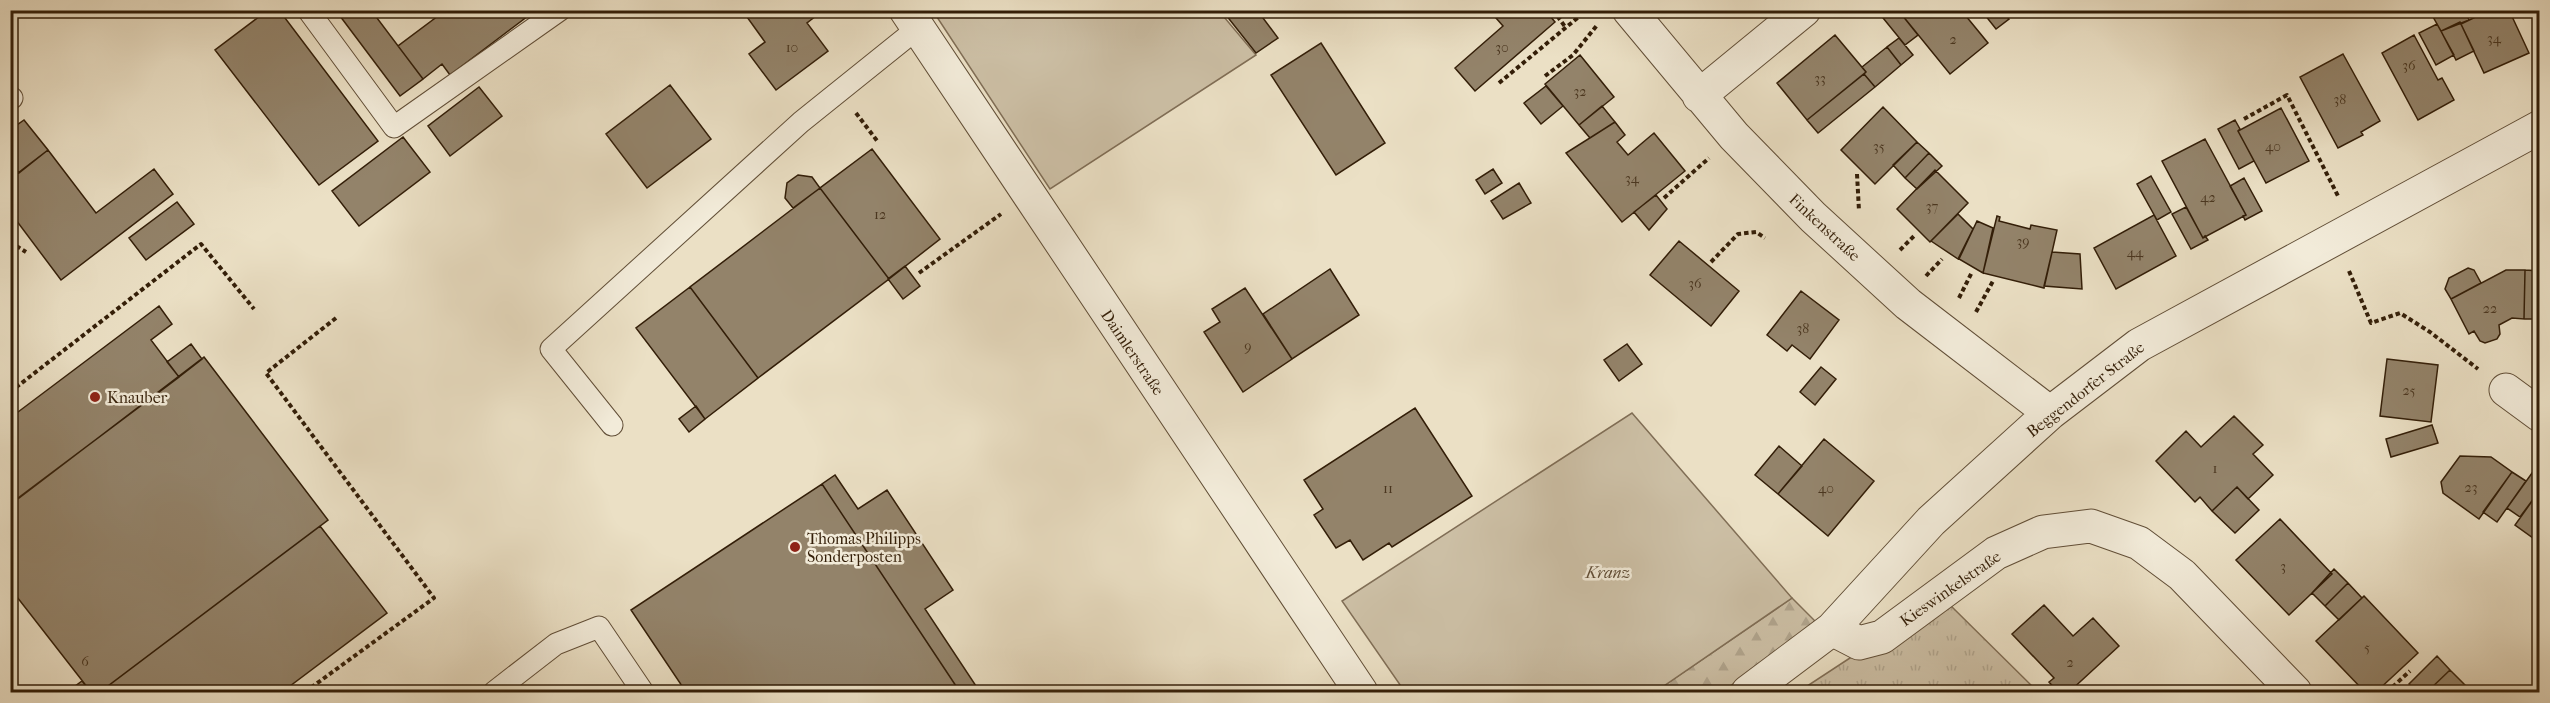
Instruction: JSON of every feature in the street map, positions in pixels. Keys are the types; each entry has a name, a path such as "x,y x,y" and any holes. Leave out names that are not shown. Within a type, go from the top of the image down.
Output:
{"street":[{"path":"1699,96 1804,10"},
{"name":"Finkenstraße","path":"1616,14 1699,96 1813,217 1908,304 2050,413"},
{"name":"Daimlerstraße","path":"912,19 1361,693"},
{"name":"Beggendorfer Straße","path":"1748,693 1832,629 1931,521 2050,413 2139,345 2540,127"},
{"path":"2506,390 2540,415"},
{"name":"Kieswinkelstraße","path":"1832,629 1858,643 1882,637 1996,553 2043,532 2091,526 2139,543 2182,575 2295,693"}],"lane":[{"path":"308,10 394,127 560,10"},
{"path":"612,425 551,349 912,19"},
{"path":"494,693 556,644 599,627 643,693"}],"path":[{"path":"1552,10 1566,28"},
{"path":"1499,83 1587,10"},
{"path":"1545,76 1573,55 1616,14"},
{"path":"2244,118 2287,95 2355,229"},
{"path":"1664,198 1734,135"},
{"path":"1857,174 1859,212"},
{"path":"919,273 1029,195"},
{"path":"1712,262 1738,234 1756,232 1765,238"},
{"path":"10,242 26,252"},
{"path":"10,392 201,244 254,309"},
{"path":"2348,269 2371,323 2400,313 2430,332 2506,390"},
{"path":"305,693 434,598 266,373 336,318"},
{"path":"2387,693 2410,671"}],"green space":[{"path":"933,11 1219,11 1256,55 1050,189"},
{"name":"Kranz","path":"1632,413 1792,598 1655,692 1405,692 1342,601"},
{"path":"1792,598 1815,621 1805,636 1721,692 1655,692"},
{"path":"1950,605 2038,692 1798,692 1853,656"}],"building":[{"path":"268,10 279,10 378,141 319,185 215,50"},
{"path":"339,10 371,10 423,79 400,96 337,12"},
{"path":"446,10 536,10 450,75 442,64 423,79 398,46"},
{"path":"742,10 811,10 816,16 807,23 828,51 776,90 749,54 765,42"},
{"path":"1222,10 1257,10 1278,38 1256,53"},
{"path":"1489,10 1545,10 1555,22 1475,91 1455,68 1503,26"},
{"path":"1882,10 1898,10 1918,35 1905,45 1879,13"},
{"path":"1898,10 1961,10 1988,43 1950,74"},
{"path":"1981,10 2002,10 2009,19 1996,29"},
{"path":"2441,10 2464,10 2469,20 2441,31 2432,15"},
{"path":"2490,10 2509,10 2529,53 2484,73 2461,24"},
{"path":"2460,22 2474,51 2456,60 2441,31"},
{"path":"2437,24 2454,55 2436,65 2419,33"},
{"path":"1835,35 1866,72 1807,120 1777,83"},
{"path":"2414,35 2438,80 2442,78 2454,100 2418,120 2382,53"},
{"path":"1899,38 1913,55 1901,65 1887,47"},
{"path":"1321,43 1385,143 1336,175 1271,75"},
{"path":"1887,47 1901,65 1875,87 1864,74 1866,72 1862,67"},
{"path":"2343,54 2380,121 2361,132 2363,135 2338,148 2300,77"},
{"path":"1580,55 1614,97 1579,125 1545,84"},
{"path":"1864,74 1875,87 1818,133 1807,120"},
{"path":"670,85 711,139 647,188 606,134"},
{"path":"1546,86 1563,106 1541,124 1524,103"},
{"path":"479,87 502,116 450,156 428,126"},
{"path":"1602,106 1615,122 1590,138 1579,125"},
{"path":"1883,107 1917,142 1875,184 1841,150"},
{"path":"2281,108 2309,161 2266,183 2238,131"},
{"path":"24,120 48,150 19,173 10,162 10,130"},
{"path":"2235,120 2240,129 2238,131 2254,161 2239,169 2218,129"},
{"path":"1615,122 1625,135 1617,142 1628,155 1654,133 1685,171 1622,222 1566,153"},
{"path":"403,137 430,172 359,226 332,191"},
{"path":"2205,139 2246,215 2203,238 2162,161"},
{"path":"1917,142 1929,153 1905,178 1893,165"},
{"path":"872,149 940,239 889,279 820,188"},
{"path":"48,150 96,213 154,169 173,194 61,280 10,212 10,179"},
{"path":"1929,153 1942,166 1917,189 1905,178"},
{"path":"1493,169 1502,183 1485,194 1476,180"},
{"path":"1935,170 1968,203 1930,242 1897,209"},
{"path":"798,175 812,177 820,188 793,208 785,198 787,183"},
{"path":"2151,176 2171,212 2157,220 2137,184"},
{"path":"2244,178 2262,211 2245,220 2243,216 2246,215 2230,186"},
{"path":"1519,183 1531,203 1503,219 1491,201"},
{"path":"820,188 889,279 758,378 690,287"},
{"path":"1656,195 1667,209 1649,230 1634,212"},
{"path":"177,202 194,224 146,260 129,238"},
{"path":"2186,207 2203,238 2205,236 2208,240 2191,249 2172,214"},
{"path":"1958,214 1973,229 1958,259 1931,241"},
{"path":"2154,215 2176,256 2116,289 2094,248"},
{"path":"1997,216 2000,217 1999,221 2030,229 2031,225 2057,230 2044,288 1983,273"},
{"path":"1977,221 1993,228 1983,273 1959,259"},
{"path":"1679,241 1739,291 1711,326 1650,275"},
{"path":"2052,252 2080,254 2082,289 2044,286"},
{"path":"905,266 920,286 903,299 888,279"},
{"path":"2468,268 2474,270 2481,283 2451,299 2445,289 2449,278"},
{"path":"1330,269 1359,315 1292,359 1263,314"},
{"path":"2506,270 2525,270 2524,319 2512,318 2499,325 2500,334 2497,339 2485,343 2480,341 2474,331 2469,334 2451,299"},
{"path":"2525,270 2540,271 2540,319 2524,319"},
{"path":"690,287 758,378 705,419 636,328"},
{"path":"1245,288 1292,359 1243,392 1204,332 1220,322 1212,309"},
{"path":"1801,291 1839,320 1810,359 1792,345 1787,351 1767,335"},
{"name":"Knauber","path":"159,306 172,324 151,340 179,377 10,504 10,418"},
{"path":"191,344 202,359 179,377 167,362"},
{"path":"1627,344 1642,364 1619,381 1604,360"},
{"path":"204,357 328,520 100,692 91,692 10,588 10,505"},
{"path":"2387,359 2438,365 2431,422 2380,416"},
{"path":"1821,367 1836,379 1815,405 1800,392"},
{"path":"696,406 705,419 689,432 679,419"},
{"path":"1415,408 1472,496 1392,547 1389,543 1363,560 1350,540 1336,548 1314,515 1323,509 1304,480"},
{"path":"2234,416 2263,445 2253,454 2273,475 2248,499 2237,487 2212,511 2200,497 2195,502 2156,461 2186,431 2201,447"},
{"path":"2432,425 2438,443 2391,457 2386,439"},
{"path":"1824,439 1874,481 1828,536 1778,494"},
{"path":"1779,446 1802,466 1778,494 1755,475"},
{"path":"2460,456 2491,457 2512,472 2479,519 2443,493 2441,482"},
{"path":"2512,472 2526,481 2497,522 2483,512"},
{"path":"2532,473 2540,478 2540,490 2520,517 2507,508"},
{"path":"835,475 858,509 887,490 953,590 925,609 980,692 960,692 822,484"},
{"name":"Thomas Philipps Sonderposten","path":"822,484 960,692 686,692 631,610"},
{"path":"2237,487 2259,510 2235,533 2212,511"},
{"path":"2540,490 2540,543 2515,525"},
{"path":"2280,519 2332,574 2289,615 2236,560"},
{"path":"320,526 387,613 282,692 100,692"},
{"path":"2334,569 2348,583 2325,606 2312,593"},
{"path":"2348,583 2362,598 2339,620 2325,606"},
{"path":"2364,596 2418,653 2376,692 2365,692 2316,641"},
{"path":"2044,605 2073,636 2093,618 2119,646 2069,692 2058,692 2049,682 2054,678 2012,634"},
{"path":"2437,656 2450,670 2427,692 2417,692 2409,684"},
{"path":"2450,670 2472,692 2427,692"},
{"path":"82,681 91,692 67,692"}],"place":[{"name":"Knauber","path":"95,397"},
{"name":"Thomas Philipps Sonderposten","path":"795,547"}]}
